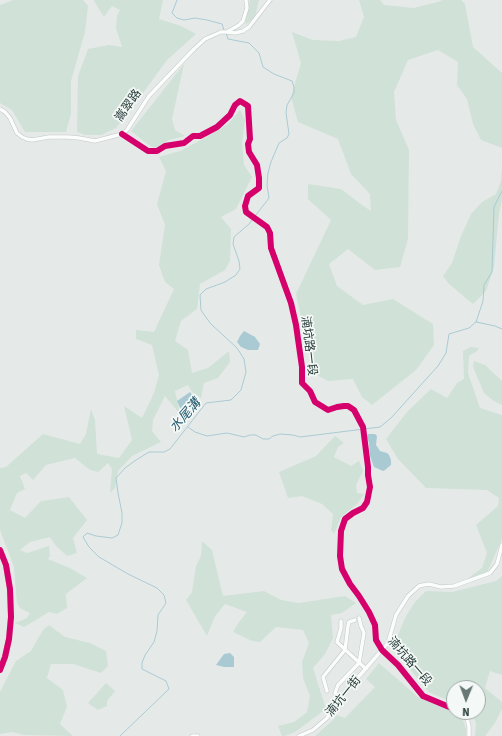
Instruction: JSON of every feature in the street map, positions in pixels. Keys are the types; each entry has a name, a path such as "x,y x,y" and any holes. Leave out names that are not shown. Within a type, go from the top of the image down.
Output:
{"street":[{"path":"227,32 243,21 246,0"},
{"name":"嵩翠路","path":"0,109 10,118 17,133 27,139 32,140 49,137 68,137 95,142 122,134 127,130 149,96 204,39 221,32 243,32 249,27 270,0"},
{"name":"湳坑路一段","path":"122,134 148,150 157,151 165,146 184,143 193,136 200,136 217,127 230,115 235,105 240,101 248,106 250,132 248,144 249,152 257,166 260,178 259,188 248,196 245,206 246,212 267,227 270,233 271,248 291,303 296,325 302,367 302,383 310,391 315,402 328,410 344,406 348,406 354,410 363,427 370,486 367,502 364,508 345,519 341,531 340,556 342,569 350,584 360,596 369,612 375,625 376,640 382,650 398,665 423,696 446,706"},
{"name":"湳坑一街","path":"300,736 313,730 327,718 341,697 388,643 396,615 408,596 423,585 429,584 441,587 454,586 490,573 497,564 502,545"},
{"path":"0,550 6,565 10,589 11,617 9,639 0,670"},
{"path":"341,697 335,693 338,685 359,663 364,633 359,618"},
{"path":"326,691 323,677 345,650 348,626 350,622 354,620"},
{"path":"341,621 341,628 337,642 366,669"},
{"path":"467,720 469,736"},
{"path":"192,736 198,736"}],"green space":[{"path":"13,0 83,0 88,6 85,32 71,81 71,114 66,132 25,132 12,110 0,103 0,5"},
{"path":"94,0 163,0 159,19 181,26 196,34 167,60 116,128 101,135 85,135 77,132 78,76 88,49 109,45 122,47 116,28 117,16 120,10 112,6 104,17"},
{"path":"250,0 259,0 255,17 245,25"},
{"path":"359,0 380,0 384,5 414,8 442,0 461,0 465,4 473,47 502,73 502,148 481,140 473,124 467,99 457,85 458,62 438,50 408,60 394,92 396,120 409,150 408,239 400,267 375,270 348,249 329,264 337,286 363,305 393,299 433,324 434,345 416,370 372,405 362,397 353,379 328,381 315,374 296,294 331,220 308,199 308,184 341,189 371,211 370,194 351,174 338,139 298,122 291,97 301,63 292,32 313,40 339,41 356,37 364,17"},
{"path":"184,64 172,119 175,130 185,136 169,140 156,148 150,146 131,131"},
{"path":"240,110 245,120 242,142 244,165 252,177 236,209 221,217 231,229 230,261 225,270 200,284 197,309 181,321 175,341 188,350 192,373 208,368 229,351 230,362 218,378 204,383 201,398 192,392 188,385 175,391 180,414 165,396 153,420 152,431 161,442 132,456 118,471 115,488 110,493 112,469 108,463 98,472 90,470 75,458 46,465 33,480 26,473 20,476 25,489 17,493 10,510 25,518 41,501 69,497 87,520 73,538 77,553 67,556 56,546 50,537 30,542 20,550 27,553 49,546 50,556 48,559 70,568 87,578 66,594 67,608 57,614 49,612 24,627 15,623 27,618 30,613 20,608 17,603 14,567 0,530 0,468 6,467 43,434 80,444 86,434 91,409 95,420 97,454 119,458 132,440 124,406 142,418 154,393 159,375 152,345 136,339 136,330 154,332 174,289 165,282 159,265 165,225 157,204 166,171 159,157 180,151 201,140 228,124"},
{"path":"502,167 502,199 499,214 494,267 486,291 473,304 449,284 443,276 452,263 461,236 471,214 482,202 496,194 501,181"},
{"path":"471,347 479,348 469,356 468,373 480,408 502,415 502,539 487,573 467,579 482,568 487,553 476,525 498,506 499,498 487,490 426,488 398,459 386,439 407,412 431,389 447,398 457,383 464,379 463,351"},
{"path":"474,361 485,365 502,381 502,405 484,393 473,367"},
{"path":"335,436 344,443 338,447 334,457 351,466 359,461 363,471 356,485 357,493 364,494 357,504 341,517 334,534 331,530 333,514 322,504 302,496 288,498 279,472 316,456"},
{"path":"202,541 212,550 223,596 264,591 281,600 299,603 345,596 356,603 342,613 331,615 333,638 325,654 313,668 326,709 295,732 282,736 278,726 294,722 307,712 310,696 303,678 302,662 309,643 303,630 276,627 260,642 252,641 233,632 247,612 225,604 215,616 207,636 186,600 192,592 196,566 201,556"},
{"path":"502,576 502,675 490,671 486,685 486,680 446,680 446,699 429,692 399,656 397,637 406,616 415,602 426,591 452,592 496,581"},
{"path":"49,625 65,637 90,643 106,651 108,666 101,673 73,664 51,664 47,678 63,690 67,707 60,724 73,736 24,735 12,732 0,734 0,692 16,661 31,651 43,630"},
{"path":"379,663 418,697 446,709 446,720 463,720 466,736 315,736 333,720 336,715 345,718 375,687 366,679"},
{"path":"106,683 115,691 107,701 107,706 98,710 88,703"},
{"path":"486,689 502,702 502,709 495,723 485,736 475,736 476,723 475,720 486,720"}],"water":[{"path":"244,331 255,337 260,344 258,350 248,350 241,347 237,342"},
{"path":"190,392 193,396 194,403 189,405 190,415 180,417 181,410 177,401"},
{"path":"368,434 375,434 377,436 376,445 380,451 389,455 391,465 383,471 374,467 370,456 367,437"},
{"path":"230,653 234,657 234,667 216,665 224,654"}],"waterway":[{"name":"水尾溝","path":"177,0 172,13 177,18 184,20 195,18 207,20 222,24 224,30"},
{"name":"水尾溝","path":"120,736 169,689 166,681 142,669 142,663 145,655 154,642 157,631 158,615 166,603 164,595 157,588 128,574 99,557 89,547 83,537 87,533 112,538 118,535 122,523 122,513 116,478 125,468 149,452 164,452 170,449 206,403 231,400 241,390 246,372 244,359 237,348 211,324 205,316 201,310 200,295 206,289 225,282 236,275 240,269 233,244 234,237 249,224 269,198 267,185 271,162 279,143 287,138 289,134 286,113 287,105 294,93 292,81 274,74 263,67 259,53 249,43 228,39 226,33"},
{"path":"188,427 195,432 207,436 227,433 244,437 256,435 263,439 269,439 280,434 300,437 380,427 391,418 438,366 446,353 449,334 469,328 476,322 483,301 484,285 492,272 494,207 502,191"},
{"path":"476,322 502,329"}],"cycle path":[{"path":"122,134 148,151 157,151 165,146 184,143 193,136 200,136 217,127 230,115 235,105 240,101 248,106 250,139 248,144 249,152 257,165 259,188 248,196 245,206 246,212 267,227 270,233 271,248 291,303 296,325 302,367 302,383 310,391 315,402 328,410 344,406 348,406 354,410 363,427 370,487 367,502 363,508 345,519 341,531 340,556 342,569 350,584 369,612 375,625 376,640 382,650 398,665 423,696 446,706"},
{"path":"0,550 6,565 10,589 11,617 9,639 0,670"}]}
